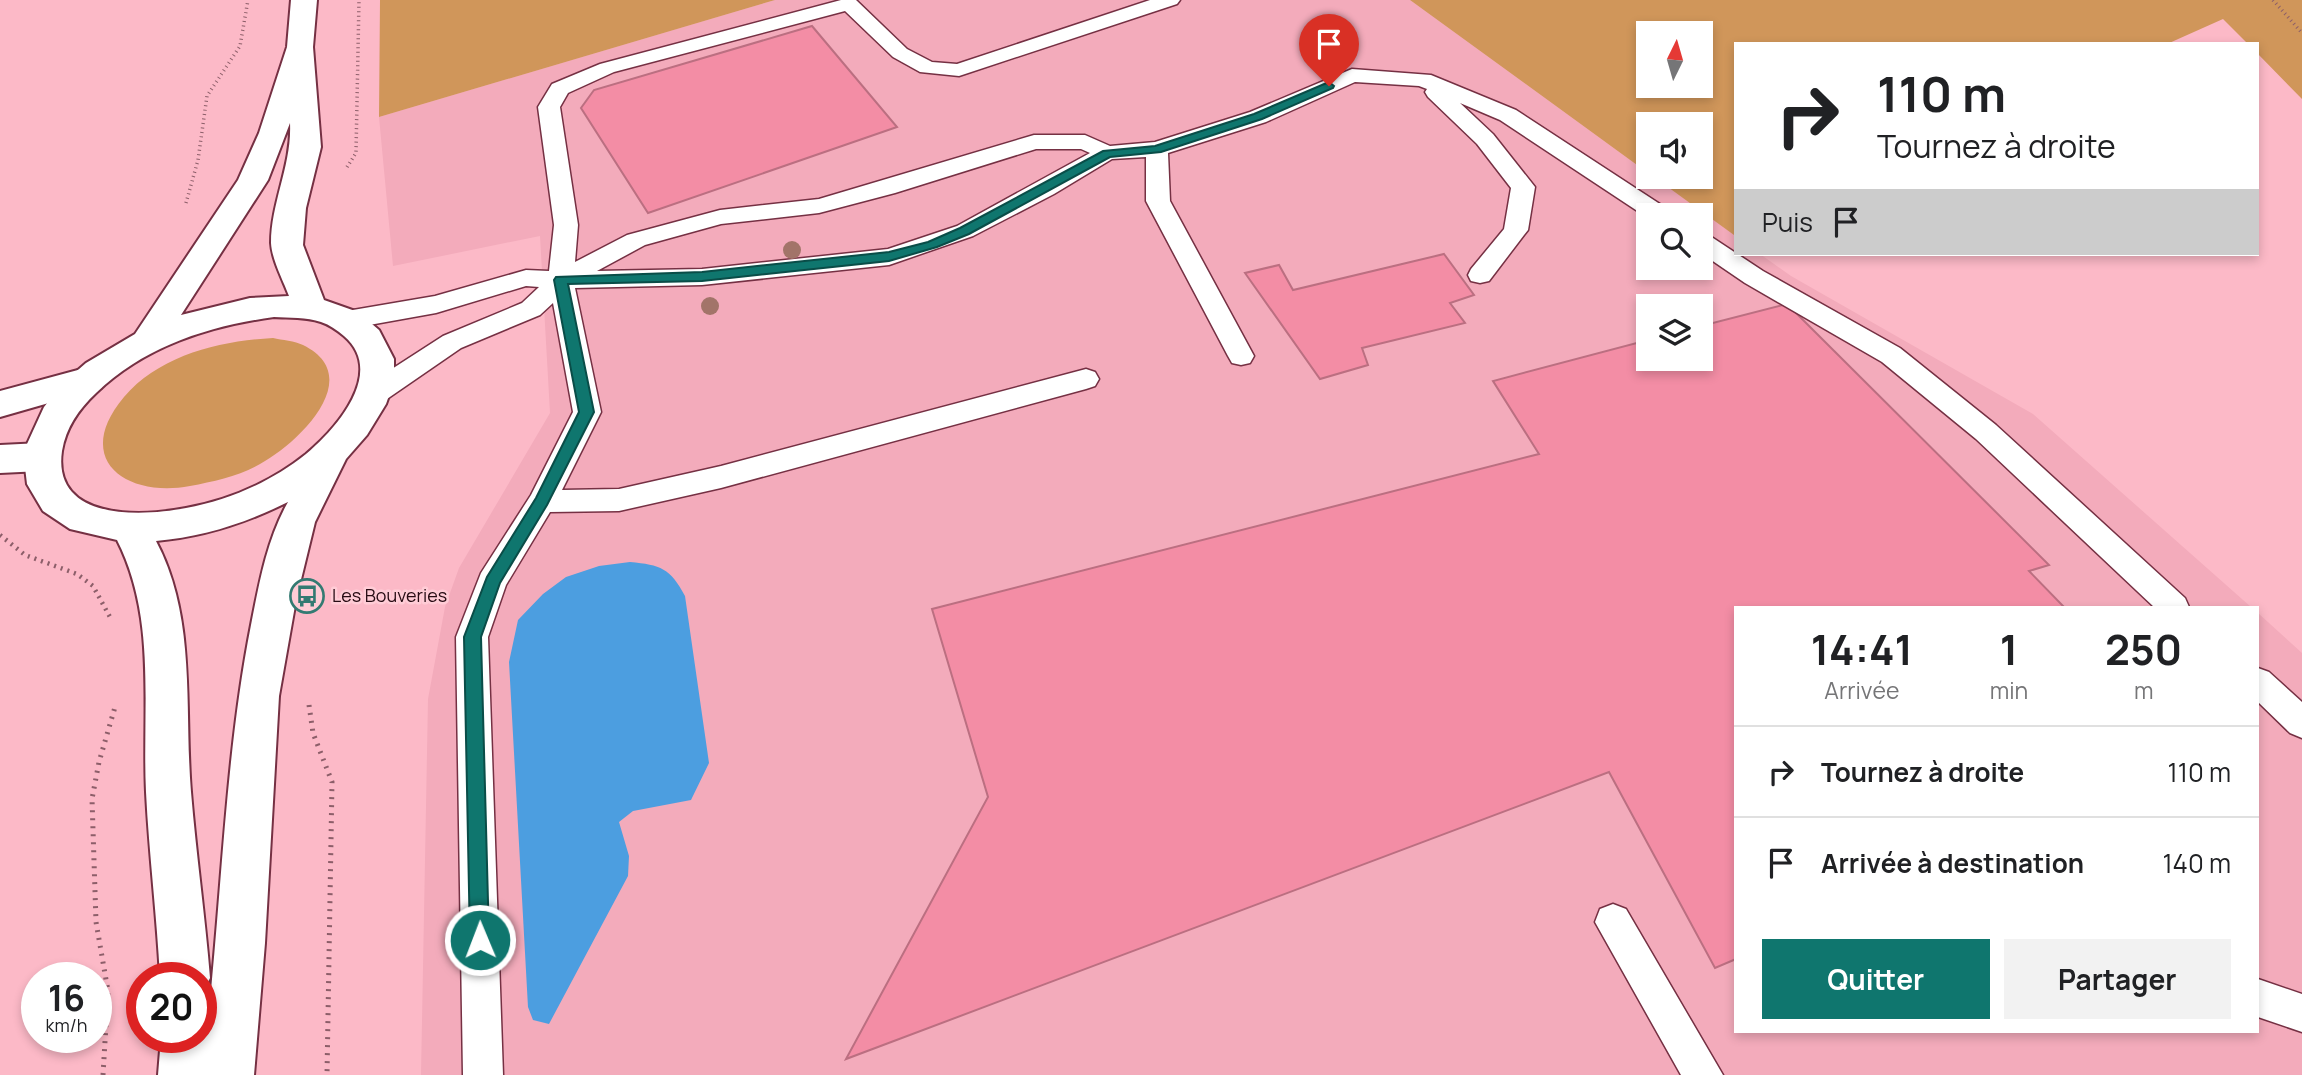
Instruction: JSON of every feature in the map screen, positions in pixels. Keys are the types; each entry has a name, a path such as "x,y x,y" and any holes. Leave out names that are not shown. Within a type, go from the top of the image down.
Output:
{"main road":[{"path":"304,0 300,47 306,147 291,208 287,245 310,308"},
{"path":"148,340 253,180 273,133 300,47"},
{"path":"274,306 310,308 347,320 369,339 378,364 374,394 359,422 334,451 301,477 261,499 217,516 172,526 130,528 90,522 61,506 44,485 41,457 48,431 65,404 89,379 148,340 190,322 233,311 274,306"},
{"path":"0,404 89,379"},
{"path":"229,1075 258,696 276,600 296,522 334,451"},
{"path":"0,458 41,457"},
{"path":"130,528 145,552 159,601 168,670 167,767 184,962"},
{"path":"184,1075 185,1053"}],"lane":[{"path":"483,1075 472,637 492,582 542,501 587,412 561,280 566,225 549,107 560,89 607,68 849,4 900,53 927,68 959,70 1170,0"},
{"path":"347,320 436,304 526,278 561,280 702,277 889,257 965,231 1107,153 1157,149 1258,117 1352,75 1423,80 1508,115 1643,203"},
{"path":"1423,80 1485,139 1523,187 1516,230 1480,275"},
{"path":"374,394 452,342 531,309 561,280 636,240 720,217 819,206 887,188 1034,142 1085,142 1107,153"},
{"path":"1157,149 1158,201 1241,356"},
{"path":"1713,250 1754,277 1891,355 1986,432 2173,606"},
{"path":"542,501 619,500 645,495 1086,379"},
{"path":"2259,683 2302,723"},
{"path":"1613,922 1703,1075"},
{"path":"2259,998 2302,1013"}],"path":[{"path":"184,209 198,160 207,96 240,46 248,0"},
{"path":"345,170 356,153 359,0"},
{"path":"2273,0 2302,33"},
{"path":"0,535 25,555 77,574 93,586 117,629"},
{"path":"308,699 313,733 332,782 327,1075"},
{"path":"103,1075 108,991 96,922 92,799 99,762 116,704"}],"shaded area":[{"path":"380,0 775,0 379,117"},
{"path":"775,0 1410,0 1636,164 1636,189 1671,189 1690,203 1636,203 1636,280 1713,280 1713,219 1734,235 1734,256 1763,256 1791,276 2033,414 2250,606 1734,606 1734,1033 2259,1033 2259,614 2302,653 2302,1075 421,1075 428,699 445,607 459,568 550,413 540,236 393,266 379,117"},
{"path":"1410,0 2302,0 2302,99 2259,55 2259,42 2246,42 2223,19 2171,42 1734,42 1734,235 1713,220 1713,203 1690,203 1671,189 1713,189 1713,112 1636,112 1636,164"},
{"path":"273,338 303,345 321,358 329,373 328,390 321,407 309,423 280,451 257,466 238,474 190,486 145,486 127,479 113,469 105,456 103,439 109,419 124,397 139,383 155,370 192,353 232,343"}],"water":[{"path":"630,562 664,570 674,579 685,596 709,763 691,800 633,811 619,822 629,856 628,876 549,1024 533,1020 528,1007 509,662 518,620 543,594 566,577 599,566"}],"building":[{"path":"812,26 897,127 648,213 581,108 594,90"},
{"path":"1444,254 1474,295 1450,303 1465,323 1362,348 1368,365 1320,379 1245,273 1279,265 1293,290"},
{"path":"1787,304 2049,565 2029,571 2063,606 1734,606 1734,960 1715,968 1609,772 846,1059 988,797 932,609 1539,454 1493,381 1636,343 1636,371 1713,371 1713,323"}],"place":[{"name":"Les Bouveries","path":"307,596"}],"route":[{"path":"480,940 472,637 492,582 542,501 587,412 561,280 702,277 889,257 965,231 1046,189 1107,153 1157,149 1258,117 1329,86"}]}
